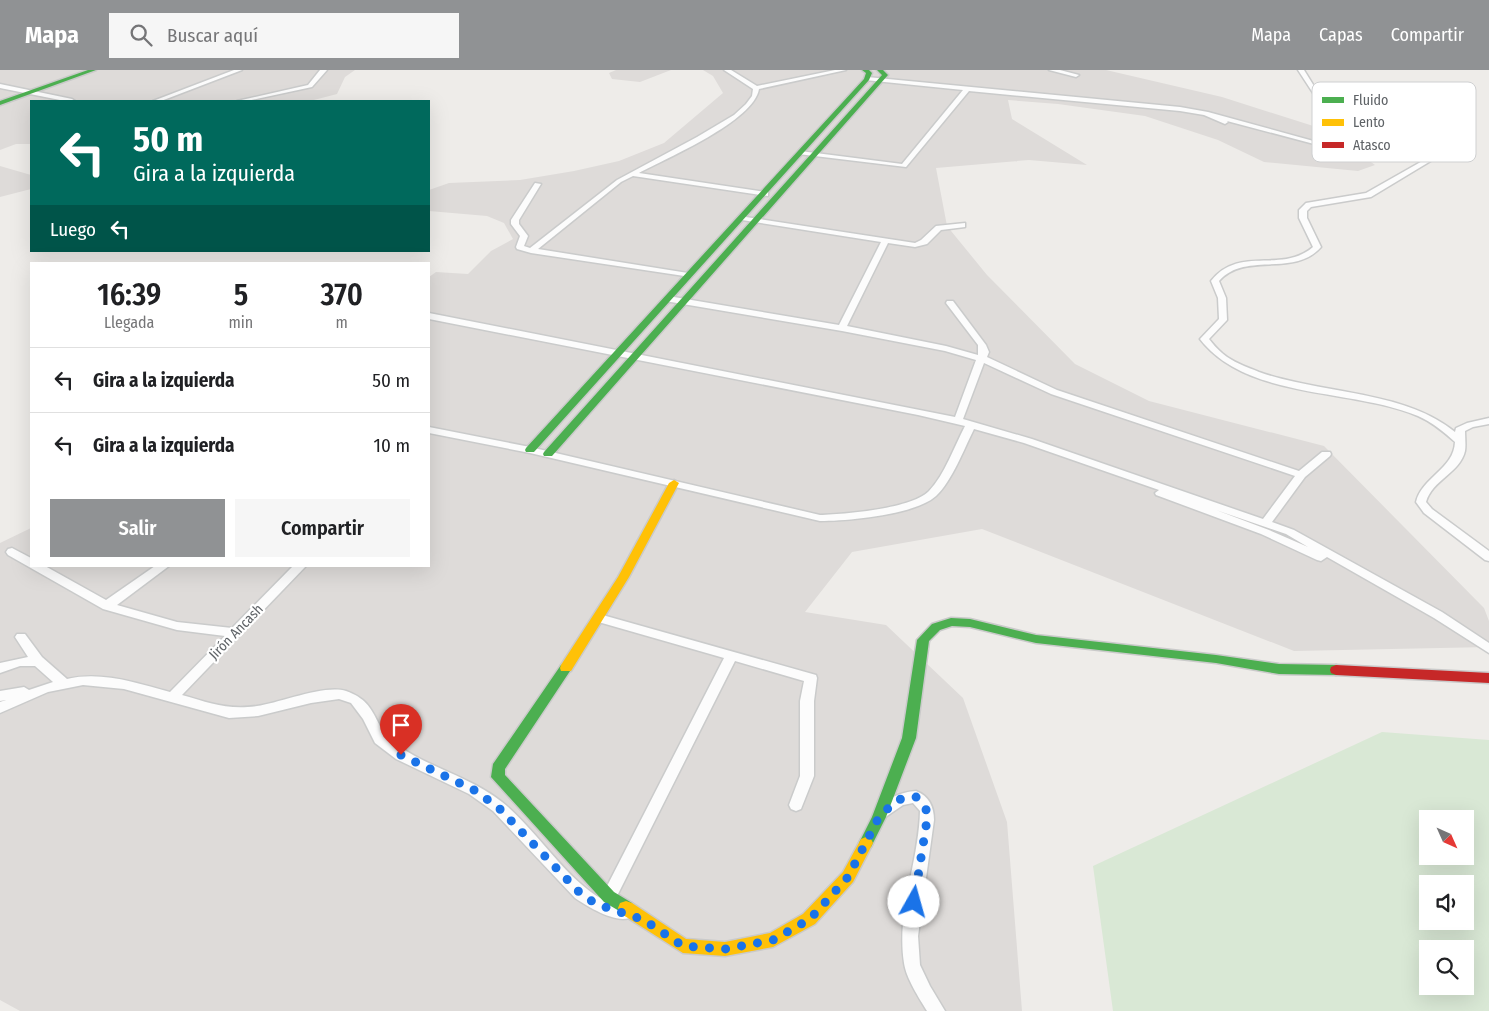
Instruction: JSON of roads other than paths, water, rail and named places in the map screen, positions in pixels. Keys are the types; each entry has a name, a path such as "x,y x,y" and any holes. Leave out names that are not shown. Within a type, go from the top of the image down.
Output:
{"street":[{"path":"0,103 80,70"},
{"path":"0,98 93,70"},
{"path":"159,100 239,70"},
{"path":"245,100 310,86 314,84 317,74 324,70"},
{"path":"727,70 756,88 843,70"},
{"path":"1052,70 1076,75"},
{"path":"1301,70 1303,77 1312,88"},
{"path":"530,450 688,275 765,194 866,74 966,90 1206,113 1312,141"},
{"path":"548,454 756,220 880,75"},
{"path":"0,86 67,100"},
{"path":"531,251 619,181 697,141 735,116 754,96 756,88"},
{"path":"800,153 904,166 966,90"},
{"path":"1206,113 1225,122"},
{"path":"1426,162 1368,195 1309,205 1303,210 1303,218 1317,247 1303,258 1256,263 1223,272 1215,281 1222,298 1223,320 1204,339 1213,351 1224,360 1250,372 1272,380 1372,399 1417,412 1441,424 1460,441"},
{"path":"632,174 765,194"},
{"path":"537,184 515,220 515,224 524,236 520,247 531,251 688,275"},
{"path":"742,218 908,245 920,244 939,228 962,225"},
{"path":"842,328 885,241"},
{"path":"668,299 842,328 946,349 983,359 1054,392 1301,475"},
{"path":"950,303 982,345 984,352 983,359 958,421"},
{"path":"430,316 636,355 958,421 1056,450 1266,522 1290,532 1438,615 1489,649"},
{"path":"1489,421 1470,425 1460,430 1460,452 1453,464 1422,494 1421,502 1428,511 1489,558"},
{"path":"430,431 548,454 820,518 853,517 914,504 932,494 945,476 971,424"},
{"path":"1056,450 1180,501 1265,532 1372,577"},
{"path":"1266,522 1301,475 1326,454"},
{"path":"674,483 655,523 599,618 498,768 498,777 609,896 683,946 725,949 773,940 810,919 848,877 879,817 909,738 923,640 936,627 951,622 970,623 1036,639 1216,659 1279,669 1399,672 1489,678"},
{"path":"12,552 30,562"},
{"path":"38,567 107,606 178,626 235,633"},
{"path":"107,606 162,567"},
{"name":"Jirón Ancash","path":"173,698 299,567"},
{"path":"599,618 811,678 807,701 807,776 796,806"},
{"path":"21,637 30,652 47,671 64,683"},
{"path":"609,896 732,655"},
{"path":"0,668 20,662 40,661"},
{"path":"0,696 64,683 97,680 124,684 229,713 258,711 311,698 340,694 356,700 368,716 380,739 401,755 474,790 498,807 580,893 596,904 644,920"},
{"path":"0,708 46,688"},
{"path":"879,817 896,801 906,797 916,797 926,809 910,936 912,966 924,991 937,1011"}]}
